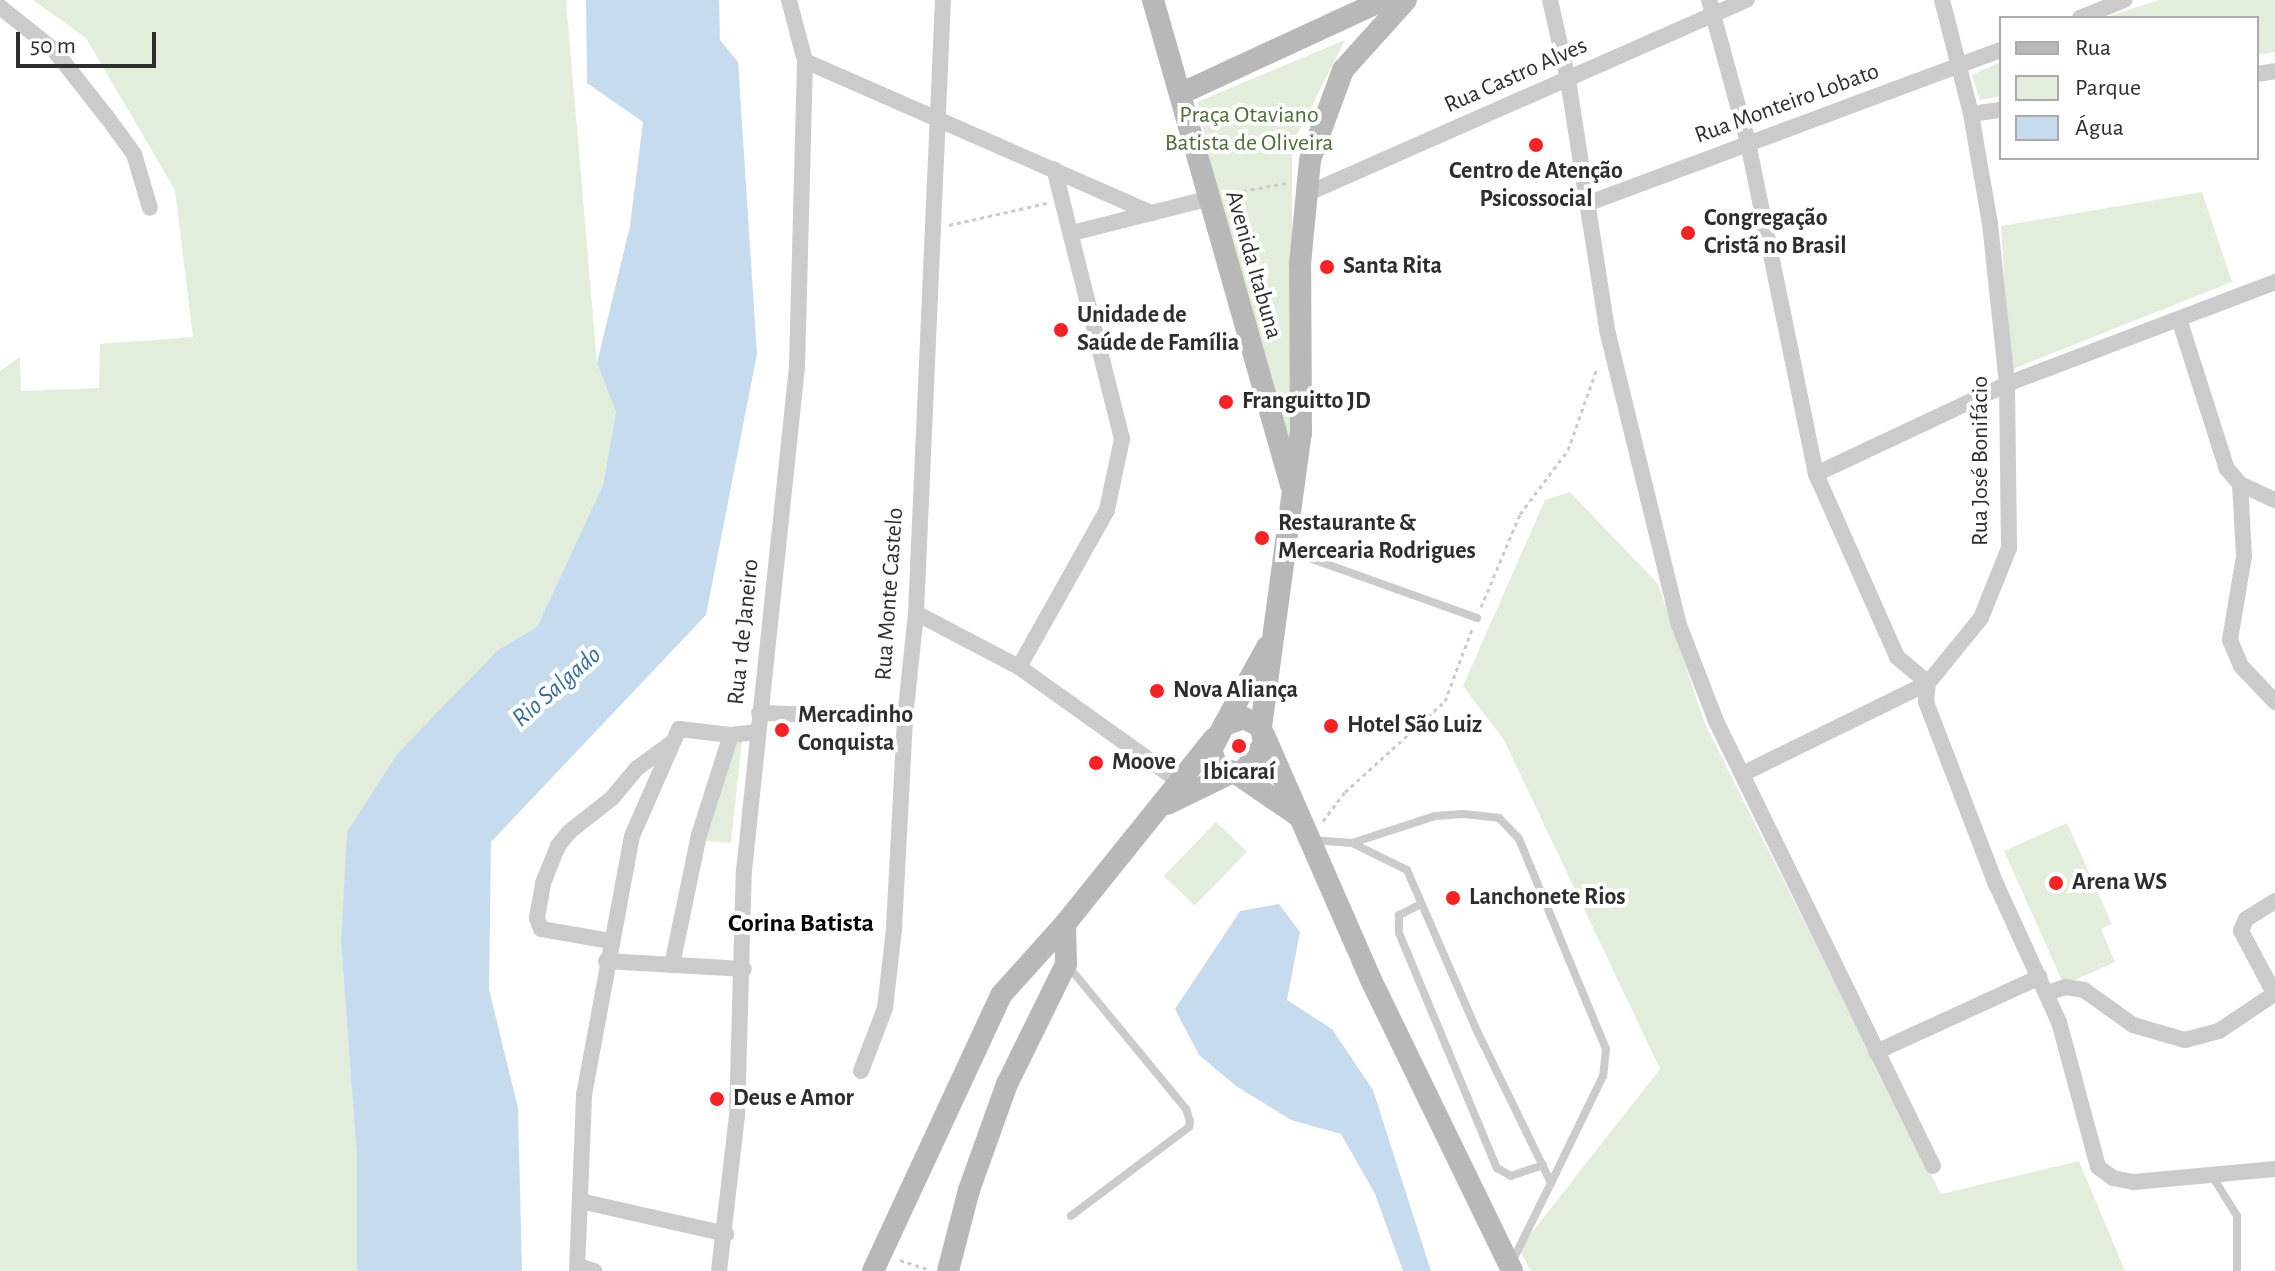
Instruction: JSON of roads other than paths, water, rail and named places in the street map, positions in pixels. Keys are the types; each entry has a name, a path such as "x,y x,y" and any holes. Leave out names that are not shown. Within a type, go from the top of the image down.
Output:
{"main road":[{"name":"Avenida Itabuna","path":"1153,0 1206,199 1295,497"},
{"path":"1180,94 1356,6 1383,0"},
{"path":"1186,786 1233,774 1258,757 1295,497 1302,405 1305,191 1316,132 1343,70 1406,0"},
{"path":"877,1262 1001,995 1065,924 1159,808 1186,786 1274,635"},
{"path":"1219,732 1244,718 1262,731 1308,839 1511,1269"},
{"path":"1219,732 1214,764 1297,815"},
{"path":"948,1271 969,1190 1007,1084 1066,964 1065,924"}],"street":[{"name":"Rua 1 de Janeiro","path":"719,1271 726,1234 744,969 744,871 797,367 805,61 789,0"},
{"name":"Rua Monte Castelo","path":"861,1071 877,1037 890,977 905,718 916,613 943,0"},
{"path":"1550,0 1568,80 1607,330 1679,625 1697,680 1746,772 1876,1052 1933,1166"},
{"name":"Rua Castro Alves","path":"1305,191 1568,80 1711,8 1747,0"},
{"name":"Rua José Bonifácio","path":"1928,683 1981,618 2009,548 2007,384 1990,224 1971,114 1942,0"},
{"path":"2085,16 2124,0"},
{"path":"0,7 54,50 107,117 134,154 150,208"},
{"path":"1711,8 1748,143 1816,474 1897,657 1928,683"},
{"name":"Rua Monteiro Lobato","path":"1589,203 1999,51"},
{"path":"805,61 1152,213"},
{"path":"1971,114 1999,110"},
{"path":"1019,667 1107,510 1122,439 1054,169"},
{"path":"1072,233 1206,199"},
{"path":"1816,474 2007,384 2180,322 2275,282"},
{"path":"2180,322 2227,469 2240,484 2272,495"},
{"path":"2240,484 2244,556 2230,640 2241,666 2275,702"},
{"path":"916,613 1019,667 1186,786"},
{"path":"1746,772 1928,683"},
{"path":"1928,683 1926,702 1996,884 2044,985 2067,1050 2091,1156 2103,1174 2134,1182 2275,1169"},
{"path":"759,713 905,718"},
{"path":"583,1269 580,1201 583,1110 606,961 632,836 671,743 682,727 731,735 757,732"},
{"path":"672,965 699,835 731,735"},
{"path":"610,941 541,929 537,918 543,883 558,846 569,832 612,798 636,769 671,743"},
{"path":"1876,1052 2044,985 2084,990 2133,1025 2185,1040 2219,1031 2275,994 2241,936 2246,919 2275,901"},
{"path":"606,961 744,969"},
{"path":"580,1201 726,1234"}],"lane":[{"path":"1287,550 1477,618"},
{"path":"1352,843 1435,816 1463,814 1499,818 1519,839 1606,1049 1603,1076 1511,1269"},
{"path":"1308,839 1352,843 1407,870 1551,1183"},
{"path":"1421,904 1399,915 1399,933 1497,1168 1511,1176 1543,1165"},
{"path":"1066,964 1186,1109 1190,1121 1189,1127 1071,1216"},
{"path":"2210,1173 2237,1216 2237,1271"}],"water":[{"name":"Rio Salgado","path":"586,0 719,0 720,40 738,62 757,354 706,615 491,842 489,989 518,1108 522,1271 357,1271 357,1160 341,943 347,832 398,753 498,650 537,627 603,485 616,412 597,363 630,226 643,122 587,83"},
{"path":"1279,904 1300,932 1287,1000 1332,1029 1373,1090 1431,1271 1403,1271 1375,1194 1341,1134 1291,1120 1236,1086 1199,1055 1175,1009 1240,911"}],"place":[{"name":"Centro de Atenção Psicossocial","path":"1536,145"},
{"name":"Congregação Cristã no Brasil","path":"1688,233"},
{"name":"Santa Rita","path":"1327,267"},
{"name":"Unidade de Saúde de Família","path":"1061,330"},
{"name":"Franguitto JD","path":"1226,402"},
{"name":"Restaurante & Mercearia Rodrigues","path":"1262,538"},
{"name":"Nova Aliança","path":"1157,691"},
{"name":"Hotel São Luiz","path":"1331,726"},
{"name":"Mercadinho Conquista","path":"782,730"},
{"name":"Ibicaraí","path":"1239,746"},
{"name":"Moove","path":"1096,763"},
{"name":"Arena WS","path":"2056,883"},
{"name":"Lanchonete Rios","path":"1453,898"},
{"name":"Deus e Amor","path":"717,1099"}],"district":[{"name":"Corina Batista","path":"801,924"}],"park label":[{"name":"Praça Otaviano Batista de Oliveira","path":"1249,130"}]}
